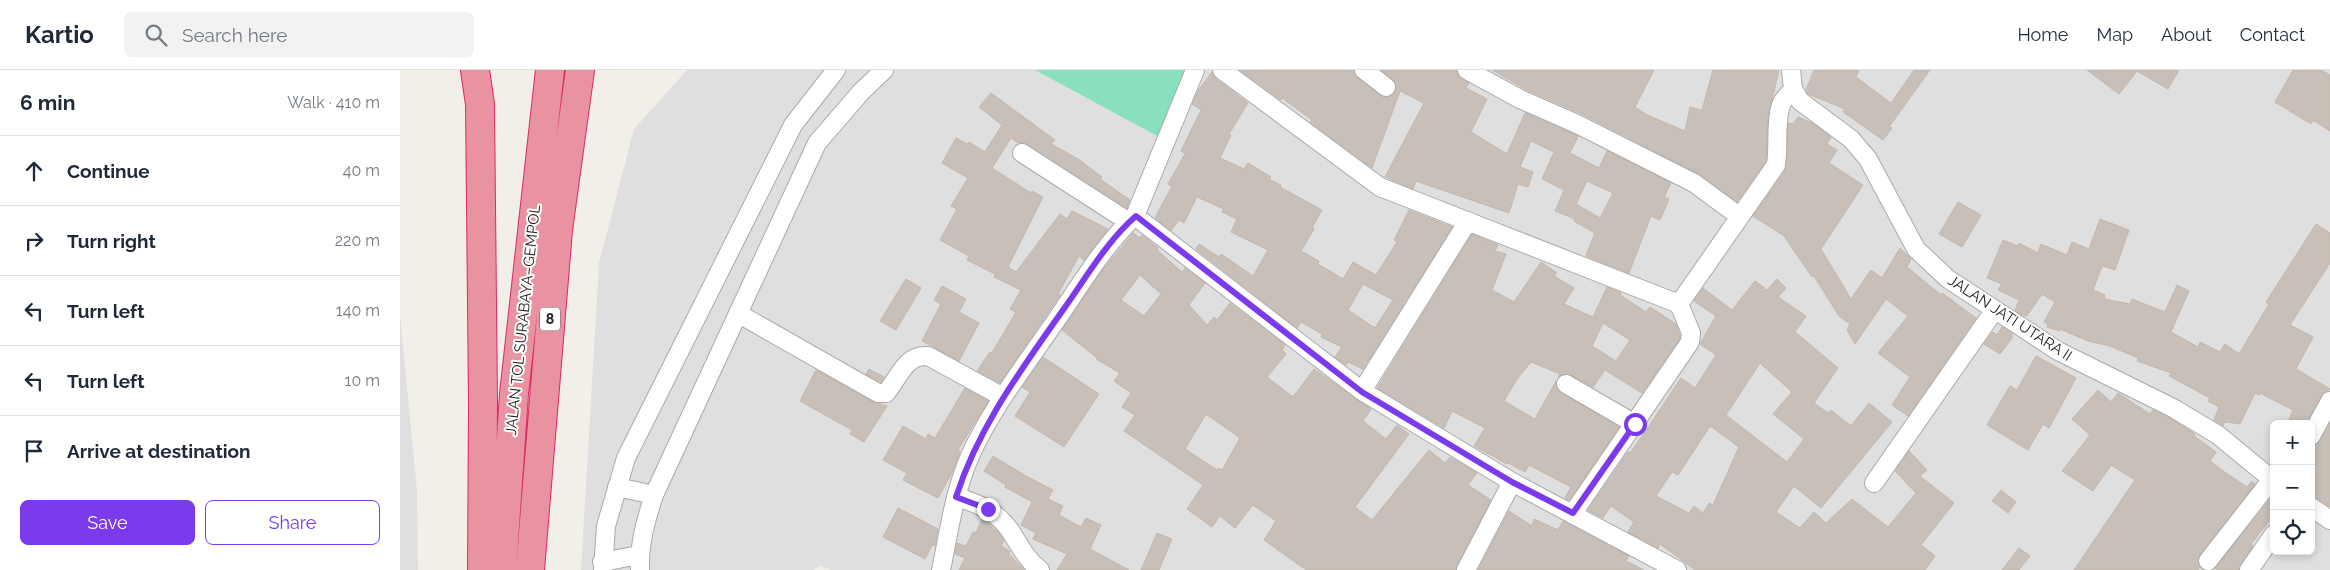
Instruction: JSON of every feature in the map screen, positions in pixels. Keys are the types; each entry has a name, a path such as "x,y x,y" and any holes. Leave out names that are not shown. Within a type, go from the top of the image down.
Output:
{"highway":[{"path":"474,70 480,104 483,403 482,570"},
{"name":"JALAN TOL SURABAYA–GEMPOL","path":"502,570 514,394 550,70"},
{"name":"JALAN TOL SURABAYA–GEMPOL","path":"530,570 558,230 580,70"}],"street":[{"path":"836,70 793,124 626,458 606,526 603,566 640,562 643,528 654,494 817,143 861,92 884,70"},
{"path":"941,570 956,497 970,456 1003,397 1096,262 1132,219 1195,70"},
{"path":"1222,70 1380,187 1679,304 1691,333 1690,342 1573,513"},
{"path":"1364,70 1386,87"},
{"path":"1467,70 1520,99 1577,124 1681,176 1739,216"},
{"path":"1679,304 1776,165 1782,104 1792,89 1791,70"},
{"name":"JALAN JATI UTARA II","path":"1792,89 1800,101 1851,139 1868,159 1916,249 1948,280 2058,351 2173,408 2211,431 2270,478"},
{"path":"1022,153 1132,219 1362,392 1512,482 1677,570"},
{"path":"1362,392 1468,221"},
{"path":"1874,483 1915,427 1994,311"},
{"path":"739,314 878,394 886,392 910,359 920,355 928,356 1003,397"},
{"path":"1566,384 1635,424"},
{"path":"2315,429 2330,401"},
{"path":"1466,570 1512,482"},
{"path":"2208,561 2270,484"},
{"path":"617,487 654,494"},
{"path":"956,497 972,501 995,514 1007,526 1022,552 1040,570"},
{"path":"2315,510 2330,520"},
{"path":"2249,570 2270,540"}],"shaded area":[{"path":"687,70 2330,70 2330,570 832,570 820,566 814,570 581,570 599,263 634,129"},
{"path":"400,314 417,491 418,570 400,570"}],"green space":[{"path":"1035,70 1188,70 1161,138"}],"building":[{"path":"1240,70 1354,70 1358,78 1385,98 1394,94 1396,83 1381,70 1456,70 1458,76 1469,83 1466,88 1487,99 1471,132 1507,154 1525,113 1578,136 1570,153 1599,168 1607,151 1671,183 1664,197 1669,199 1660,220 1651,216 1629,273 1586,256 1595,233 1574,221 1575,219 1555,211 1564,190 1542,179 1554,152 1531,141 1520,167 1533,172 1528,187 1518,184 1509,213 1416,181 1413,189 1385,177 1424,103 1400,91 1372,168 1310,122 1312,120 1282,98 1281,100","holes":["1587,181 1613,193 1600,218 1576,204"]},
{"path":"1492,70 1654,70 1635,107 1647,115 1685,131 1690,107 1702,110 1713,70 1779,70 1768,117 1766,161 1737,202 1699,174 1582,114 1525,89"},
{"path":"1814,70 1859,70 1856,77 1891,103 1914,70 1930,70 1889,127 1892,128 1883,140 1843,112 1845,109 1808,94 1806,90"},
{"path":"2087,70 2179,70 2168,89 2137,71 2119,94"},
{"path":"2293,70 2321,70 2330,75 2330,131 2313,120 2311,124 2275,102"},
{"path":"1212,72 1216,79 1248,103 1229,134 1231,135 1220,158 1244,169 1248,163 1271,177 1269,179 1281,185 1280,187 1322,210 1312,228 1314,229 1301,251 1319,261 1318,264 1343,279 1353,262 1376,275 1397,242 1394,240 1409,210 1452,227 1363,369 1348,362 1346,365 1335,357 1342,347 1321,337 1322,334 1301,322 1297,328 1196,249 1199,244 1219,257 1221,254 1253,276 1268,250 1231,232 1237,219 1222,212 1224,209 1197,197 1184,223 1179,220 1171,231 1155,218 1172,186 1168,184 1185,154 1181,151 1201,110 1192,104 1198,91","holes":["1363,284 1393,300 1375,328 1348,310"]},
{"path":"991,93 1055,140 1051,144 1078,159 1102,177 1100,179 1130,200 1127,208 1028,144 1018,143 1011,138 992,168 1031,193 1032,191 1043,197 1008,267 1016,272 1060,214 1067,219 1072,211 1108,229 1084,260 1079,256 1058,294 1060,295 1000,383 977,371 990,352 992,353 1016,312 1010,309 1021,290 994,277 995,274 967,260 969,256 940,240 957,209 951,206 968,178 942,163 956,138 967,144 969,142 985,152 1002,125 979,107"},
{"path":"1798,117 1812,123 1831,137 1827,144 1837,150 1829,163 1863,185 1821,249 1851,299 1871,270 1882,278 1900,248 1911,259 1907,267 1941,295 1942,293 1976,318 1908,416 1892,405 1910,377 1878,353 1908,316 1886,299 1855,344 1847,330 1850,324 1839,316 1814,276 1812,277 1784,236 1753,216 1785,171 1788,123 1793,124"},
{"path":"1958,202 1981,215 1962,247 1939,234"},
{"path":"2100,219 2129,230 2115,270 2102,266 2093,290 2105,295 2104,299 2130,304 2132,299 2165,312 2177,285 2189,291 2171,332 2198,347 2200,342 2220,352 2225,344 2239,354 2269,304 2266,302 2316,224 2330,233 2330,263 2290,325 2313,337 2296,369 2330,389 2321,396 2308,420 2289,420 2293,410 2260,393 2259,395 2255,393 2240,424 2226,422 2223,424 2224,426 2214,420 2219,407 2208,401 2210,398 2169,376 2171,373 2137,361 2138,358 2110,346 2088,341 2060,329 2059,331 2047,327 2048,324 2044,322 2055,302 2042,294 2027,316 2020,314 2015,310 2019,300 1998,290 2002,284 1987,278 2003,240 2018,246 2019,243 2038,253 2041,244 2067,255 2072,242 2089,249"},
{"path":"1133,233 1140,238 1142,235 1182,272 1185,268 1205,283 1189,305 1207,325 1214,317 1217,320 1230,303 1285,345 1282,350 1286,354 1267,377 1293,397 1314,369 1371,409 1363,421 1386,439 1397,425 1409,434 1355,507 1372,520 1429,450 1445,463 1450,457 1477,473 1468,485 1491,500 1455,570 1306,570 1264,540 1276,521 1253,505 1235,528 1220,516 1212,527 1187,509 1203,485 1124,431 1135,415 1122,407 1131,393 1114,381 1120,373 1096,359 1062,330 1102,271","holes":["1140,275 1161,294 1144,316 1121,300","1206,414 1240,438 1222,470 1219,468 1217,470 1185,449"]},
{"path":"1472,234 1498,245 1495,251 1506,254 1492,290 1514,302 1541,262 1557,273 1554,276 1574,288 1564,304 1597,319 1593,317 1607,287 1621,293 1620,295 1646,312 1650,307 1676,324 1680,335 1680,338 1642,393 1605,370 1593,387 1566,373 1558,377 1560,374 1531,362 1517,379 1504,401 1535,419 1556,381 1557,389 1561,393 1619,427 1569,500 1565,498 1571,487 1529,465 1525,472 1474,446 1485,428 1452,411 1444,428 1377,388","holes":["1603,323 1630,340 1616,361 1592,346"]},
{"path":"906,279 921,288 896,330 880,321"},
{"path":"1777,279 1786,288 1778,297 1806,316 1795,332 1838,368 1814,403 1828,413 1831,410 1851,426 1869,403 1892,422 1821,508 1794,486 1776,512 1800,528 1814,512 1826,523 1852,499 1888,527 1916,493 1895,471 1909,451 1927,470 1920,476 1954,503 1921,545 1935,556 1925,570 1695,570 1660,544 1658,548 1628,532 1634,522 1611,506 1603,518 1588,510 1628,452 1630,453 1645,432 1681,378 1695,388 1716,355 1700,344 1716,316 1694,301 1703,288 1732,310 1755,281 1767,290","holes":["1760,363 1792,392 1773,414 1804,439 1787,462 1726,415","1710,426 1739,447 1713,505 1709,503 1703,513 1694,506 1689,513 1656,496 1672,472 1678,475"]},
{"path":"942,286 966,299 959,312 979,323 959,361 922,341 941,304 934,300"},
{"path":"2002,327 2012,333 2012,338 2000,354 1984,344 1993,332 1997,335"},
{"path":"2036,356 2076,378 2049,428 2043,424 2028,450 1987,425 2010,386 2017,390"},
{"path":"1043,357 1099,394 1064,447 1015,416 1030,392 1022,387"},
{"path":"869,369 884,377 881,382 866,374"},
{"path":"816,370 873,402 887,406 864,442 850,434 852,430 800,401"},
{"path":"965,388 988,401 958,450 960,452 953,471 938,498 903,480 907,473 883,460 903,426 926,439 928,434 935,438"},
{"path":"2098,390 2111,402 2118,393 2150,414 2153,410 2168,417 2195,434 2194,436 2216,452 2210,461 2247,487 2252,481 2255,484 2200,554 2197,560 2200,567 2198,570 2074,570 2135,480 2111,465 2093,491 2062,471 2090,435 2072,419"},
{"path":"2330,423 2330,507 2315,497 2315,444 2320,441"},
{"path":"993,456 1053,490 1048,499 1063,506 1059,515 1081,527 1086,518 1101,525 1090,549 1129,570 1057,570 1067,554 1033,539 1036,533 1021,525 1032,502 1005,487 1006,485 984,471"},
{"path":"2001,490 2016,502 2008,513 1992,501"},
{"path":"2270,499 2270,520 2251,544 2253,546 2239,570 2217,570 2215,568"},
{"path":"898,508 938,529 935,546 932,545 925,559 883,537"},
{"path":"1509,511 1532,526 1534,519 1558,530 1563,521 1629,556 1626,561 1644,570 1478,570"},
{"path":"982,519 998,532 1004,541 1001,546 1010,551 1009,554 1024,570 959,570 965,558 955,554 957,543 966,546 973,532 976,533"},
{"path":"1157,533 1172,539 1159,570 1141,570"},
{"path":"2019,548 2030,556 2019,570 2002,570"}],"route":[{"path":"988,509 972,501 956,497 970,456 1003,397 1096,262 1118,233 1136,216 1362,392 1512,482 1573,513 1635,424"}]}
